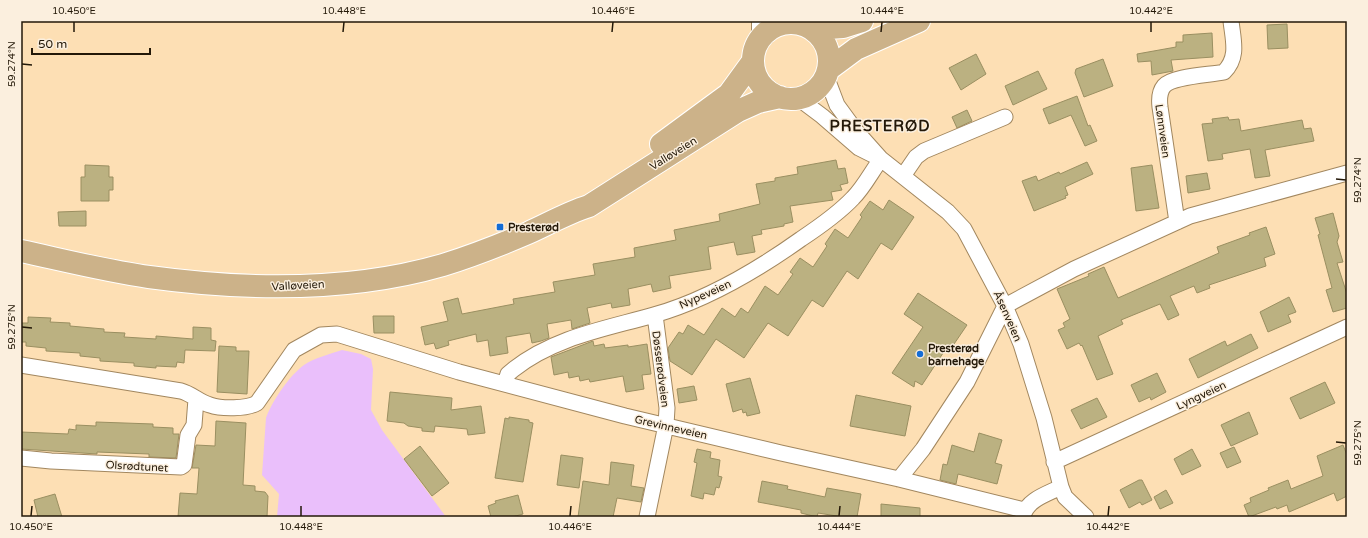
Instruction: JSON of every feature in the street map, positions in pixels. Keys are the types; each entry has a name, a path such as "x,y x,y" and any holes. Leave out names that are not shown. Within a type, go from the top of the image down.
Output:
{"main road":[{"path":"862,21 843,27 805,25 794,22 763,28 757,43 753,61 756,77 766,90 789,98 815,91 827,73 856,49 919,21"},
{"path":"805,25 825,43 828,51 827,73"},
{"name":"Valløveien","path":"567,213 583,198 722,99 735,88 753,61"},
{"name":"Valløveien","path":"21,251 147,277 244,286 295,286 387,277 441,265 506,242 567,213 599,200 747,107 789,98"}],"street":[{"name":"Lønnveien","path":"1177,222 1160,107 1160,94 1163,87 1170,82 1224,72 1229,67 1234,58 1231,21"},
{"name":"Åsenveien","path":"827,73 838,105 848,122 881,159 948,212 964,230 1005,306 1028,366 1044,418 1061,487"},
{"name":"Åsenveien","path":"789,98 822,116 859,148 881,159"},
{"path":"903,176 916,158 924,151 1005,117"},
{"name":"Nypeveien","path":"504,384 508,374 514,369 554,344 574,336 655,315 701,298 764,265 828,221 854,198 881,159"},
{"path":"899,479 923,449 967,382 1005,306 1074,269 1177,222 1220,206 1347,173"},
{"name":"Døsserødveien","path":"646,517 666,425 667,408 655,315"},
{"name":"Lyngveien","path":"1054,462 1347,327"},
{"name":"Grevinneveien","path":"196,399 210,406 251,407 257,403 294,350 321,335 337,334 355,338 459,372 504,384 781,453 899,479 1024,513"},
{"path":"21,365 181,391 190,394 196,399"},
{"name":"Olsrødtunet","path":"21,458 51,461 182,467 184,465 188,435 194,425 196,399"},
{"path":"1024,513 1041,495 1061,487 1065,497 1086,517"}],"shaded area":[{"path":"342,350 361,354 371,359 373,369 371,410 382,430 446,517 277,517 279,494 262,475 266,418 272,404 282,389 299,369 312,360"}],"building":[{"path":"1287,24 1288,48 1268,49 1267,25"},
{"path":"1212,33 1213,57 1171,60 1173,71 1152,75 1151,61 1138,62 1137,54 1176,47 1176,42 1183,42 1183,35"},
{"path":"976,54 986,74 961,90 949,68"},
{"path":"1103,59 1113,86 1084,97 1075,73 1076,69"},
{"path":"1038,71 1047,89 1013,105 1005,86"},
{"path":"1077,96 1088,126 1090,125 1097,141 1085,146 1071,115 1049,124 1043,109"},
{"path":"967,110 972,121 957,128 952,117"},
{"path":"1228,117 1229,120 1239,119 1241,131 1302,120 1304,129 1311,128 1314,141 1265,150 1270,176 1255,178 1250,149 1222,154 1223,159 1208,161 1202,124 1213,123 1212,119"},
{"path":"836,160 838,169 845,168 848,183 840,185 842,190 831,192 833,200 790,206 793,222 784,224 784,226 761,230 762,234 752,236 755,252 737,255 734,242 708,247 711,269 669,276 671,288 653,292 651,284 628,289 630,305 612,308 611,303 587,308 590,323 572,329 571,320 547,324 549,338 541,341 532,343 530,333 506,337 508,353 490,356 488,340 477,342 476,334 448,341 449,345 436,349 434,343 425,345 421,327 448,321 443,302 458,298 462,314 514,304 513,299 555,292 553,282 595,275 593,264 635,257 634,248 676,240 674,230 720,221 719,214 760,204 756,184 775,181 775,178 798,174 797,167"},
{"path":"1087,162 1093,174 1065,187 1068,195 1065,196 1066,198 1034,211 1022,181 1036,176 1038,181 1059,172 1060,174"},
{"path":"85,165 109,166 109,177 113,177 113,190 109,190 109,201 81,201 81,177 85,177"},
{"path":"1152,165 1159,208 1136,211 1131,168"},
{"path":"1207,173 1210,189 1188,193 1186,176"},
{"path":"889,200 914,217 892,250 881,243 858,279 847,271 823,307 812,300 788,336 768,323 744,358 716,339 692,375 670,361 668,348 679,332 683,334 688,325 704,335 722,308 735,317 741,308 748,313 765,286 778,295 793,274 790,272 800,258 813,267 827,246 825,244 835,229 848,238 862,217 860,215 870,201 883,210"},
{"path":"86,211 86,226 59,226 58,212"},
{"path":"1333,213 1339,236 1337,242 1343,262 1337,263 1347,294 1347,308 1333,312 1326,290 1332,288 1315,218"},
{"path":"1266,227 1275,254 1264,258 1266,266 1209,285 1210,288 1197,293 1194,286 1170,296 1179,315 1168,320 1160,304 1121,320 1123,324 1098,336 1113,374 1097,380 1082,345 1081,346 1079,343 1067,349 1058,330 1065,327 1063,323 1070,319 1057,289 1089,276 1088,274 1104,267 1118,298 1219,253 1217,247 1250,235 1249,233"},
{"path":"918,293 967,325 952,347 949,344 922,385 915,381 914,387 892,373 923,327 904,314"},
{"path":"1289,297 1296,312 1288,315 1291,322 1268,332 1260,312"},
{"path":"373,316 394,316 394,333 374,333"},
{"path":"28,317 51,318 50,322 70,323 70,326 104,329 104,332 125,333 124,337 156,339 156,336 193,339 193,327 211,328 211,340 216,341 215,351 185,350 184,363 177,362 176,367 156,366 156,368 134,366 134,363 100,361 100,358 80,356 80,353 46,351 46,348 26,346 26,342 21,342 21,323 28,323"},
{"path":"1251,334 1258,348 1198,378 1189,359 1225,341 1227,346"},
{"path":"593,341 594,346 604,344 605,348 647,344 651,374 642,375 644,389 626,392 623,376 590,382 589,379 580,381 579,376 569,378 568,372 554,375 551,357"},
{"path":"219,346 236,347 236,351 249,351 247,394 217,392"},
{"path":"1157,373 1166,392 1151,400 1150,397 1139,402 1131,385"},
{"path":"750,378 760,413 747,416 746,412 743,413 742,409 733,412 726,384"},
{"path":"1325,382 1335,403 1300,419 1290,398"},
{"path":"694,386 697,400 679,403 677,389"},
{"path":"390,392 452,398 451,410 481,406 485,433 468,435 467,429 435,426 434,432 422,431 422,428 408,426 404,423 387,421"},
{"path":"856,395 911,406 905,436 850,426"},
{"path":"1097,398 1107,417 1081,429 1071,410"},
{"path":"1249,412 1258,434 1231,446 1221,425"},
{"path":"509,417 529,420 529,422 533,423 523,482 495,478 505,418 509,419"},
{"path":"216,421 246,423 243,485 255,486 255,491 265,492 268,496 267,517 178,517 180,493 197,494 199,468 192,468 196,445 215,446"},
{"path":"96,422 153,424 153,427 173,428 173,434 179,434 176,458 149,457 149,454 97,452 97,454 21,449 21,432 68,434 69,429 76,430 76,425 96,426"},
{"path":"979,433 1002,440 995,463 1002,465 997,484 958,474 956,484 940,480 943,464 947,465 952,445 974,452"},
{"path":"1343,445 1347,455 1347,496 1337,501 1334,493 1289,512 1287,505 1277,509 1276,507 1249,517 1244,505 1251,502 1250,498 1269,490 1268,488 1288,480 1291,489 1323,476 1317,456"},
{"path":"420,446 449,483 432,496 404,459"},
{"path":"1234,447 1241,462 1227,468 1220,453"},
{"path":"697,449 711,452 710,458 720,460 718,476 722,477 719,488 716,487 714,495 704,493 703,499 691,496 697,463 694,462"},
{"path":"1192,449 1201,466 1182,475 1174,459"},
{"path":"561,455 583,458 579,488 557,485"},
{"path":"611,462 634,465 631,486 644,488 641,502 617,498 613,517 578,517 583,481 609,485"},
{"path":"1139,480 1142,480 1152,500 1142,505 1140,502 1129,508 1120,490"},
{"path":"762,481 788,486 787,489 825,497 827,488 861,494 857,517 843,517 818,513 817,517 801,513 801,510 758,502"},
{"path":"1166,490 1173,503 1160,509 1154,497"},
{"path":"55,494 62,517 38,517 34,500"},
{"path":"518,495 523,514 512,517 491,517 488,506 496,503 495,501"},
{"path":"881,504 920,508 920,517 881,517"}],"place":[{"name":"Presterød","path":"500,227"},
{"name":"Presterød barnehage","path":"920,354"}],"district":[{"name":"PRESTERØD","path":"880,126"}]}
